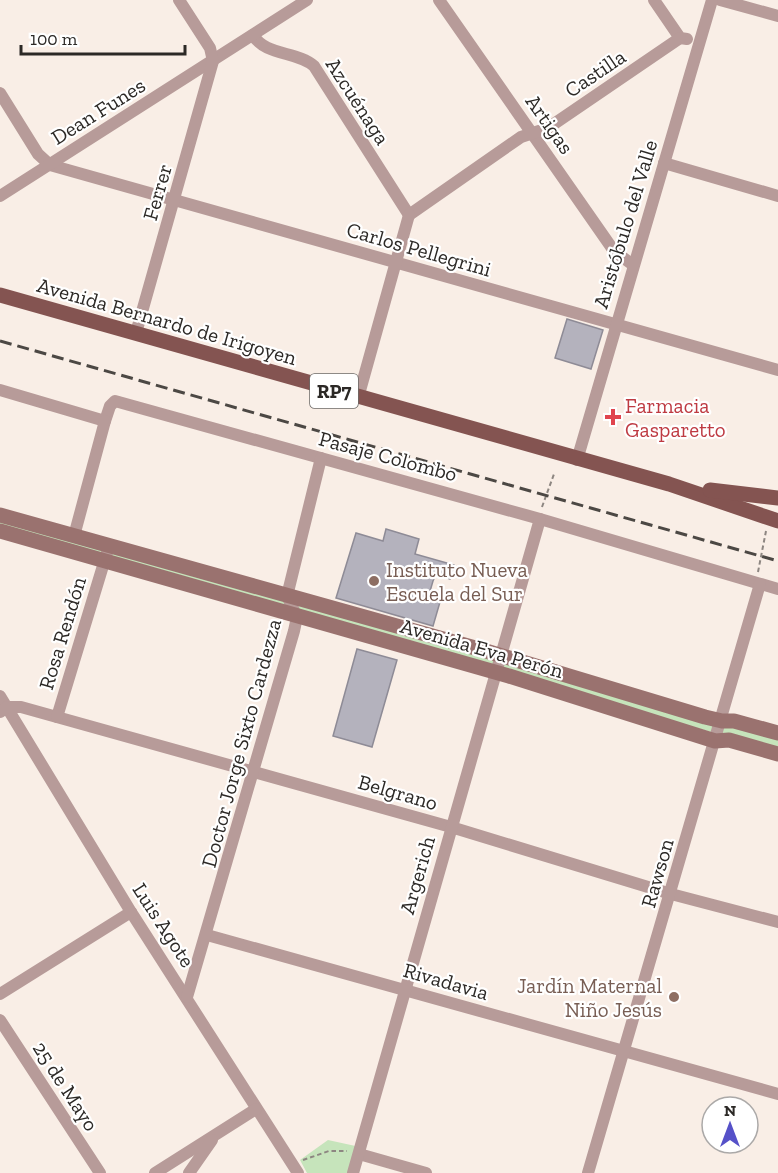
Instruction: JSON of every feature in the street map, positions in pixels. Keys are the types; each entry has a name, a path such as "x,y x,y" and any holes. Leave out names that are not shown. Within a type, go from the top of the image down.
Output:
{"main road":[{"name":"Avenida Bernardo de Irigoyen","path":"0,295 577,460 669,484"},
{"name":"RP7","path":"669,484 778,498"},
{"name":"RP7","path":"669,484 778,520"}],"street":[{"path":"179,0 210,48 213,61"},
{"name":"Dean Funes","path":"0,196 307,0"},
{"path":"654,0 680,38 699,42"},
{"name":"Aristóbulo del Valle","path":"577,460 615,323 712,0"},
{"path":"720,0 778,16"},
{"name":"Artigas","path":"444,2 614,251 633,265"},
{"name":"Azcuénaga","path":"253,35 265,47 308,61 314,66 409,215"},
{"name":"Castilla","path":"409,215 521,137 548,129 680,38"},
{"name":"Ferrer","path":"136,333 213,61"},
{"path":"0,93 38,154 50,165"},
{"path":"664,163 778,196"},
{"name":"Carlos Pellegrini","path":"50,165 778,370"},
{"path":"358,398 409,215"},
{"path":"0,390 105,421 74,536"},
{"name":"Pasaje Colombo","path":"105,421 110,406 115,401 540,519 778,589"},
{"name":"Doctor Jorge Sixto Cardezza","path":"187,997 207,935 297,617 287,596 321,458"},
{"name":"Avenida Eva Perón","path":"0,515 74,536 107,554 297,617 495,672 716,741 729,740 778,754"},
{"name":"Argerich","path":"353,1173 540,519"},
{"name":"Avenida Eva Perón","path":"0,531 287,596 722,721 734,721 778,733"},
{"name":"Rosa Rendón","path":"57,717 107,554"},
{"name":"Rawson","path":"588,1173 722,721 760,584"},
{"name":"Luis Agote","path":"0,696 4,709 298,1173"},
{"name":"Belgrano","path":"4,709 21,707 451,827 671,894 778,922"},
{"path":"0,994 131,912"},
{"name":"Rivadavia","path":"207,935 778,1094"},
{"name":"25 de Mayo","path":"0,1020 100,1173"},
{"path":"155,1173 256,1109"},
{"path":"189,1173 215,1135"},
{"path":"359,1154 426,1173"}],"path":[{"path":"540,519 554,474"},
{"path":"760,584 757,569 766,530 778,520"},
{"path":"286,1155 306,1160 329,1151 359,1154"}],"green space":[{"path":"0,521 778,739 778,751 0,529"},
{"path":"328,1140 360,1147 353,1173 307,1173 300,1160"}],"building":[{"path":"567,319 603,330 591,369 555,358"},
{"path":"386,529 419,539 415,554 454,565 450,579 436,574 433,581 428,598 440,602 433,626 336,598 356,533 383,541"},
{"path":"357,649 397,660 372,747 333,736"}],"railway":[{"path":"0,341 778,561"}],"place":[{"name":"Farmacia Gasparetto","path":"613,417"},
{"name":"Instituto Nueva Escuela del Sur","path":"374,581"},
{"name":"Jardín Maternal Niño Jesús","path":"674,997"}]}
